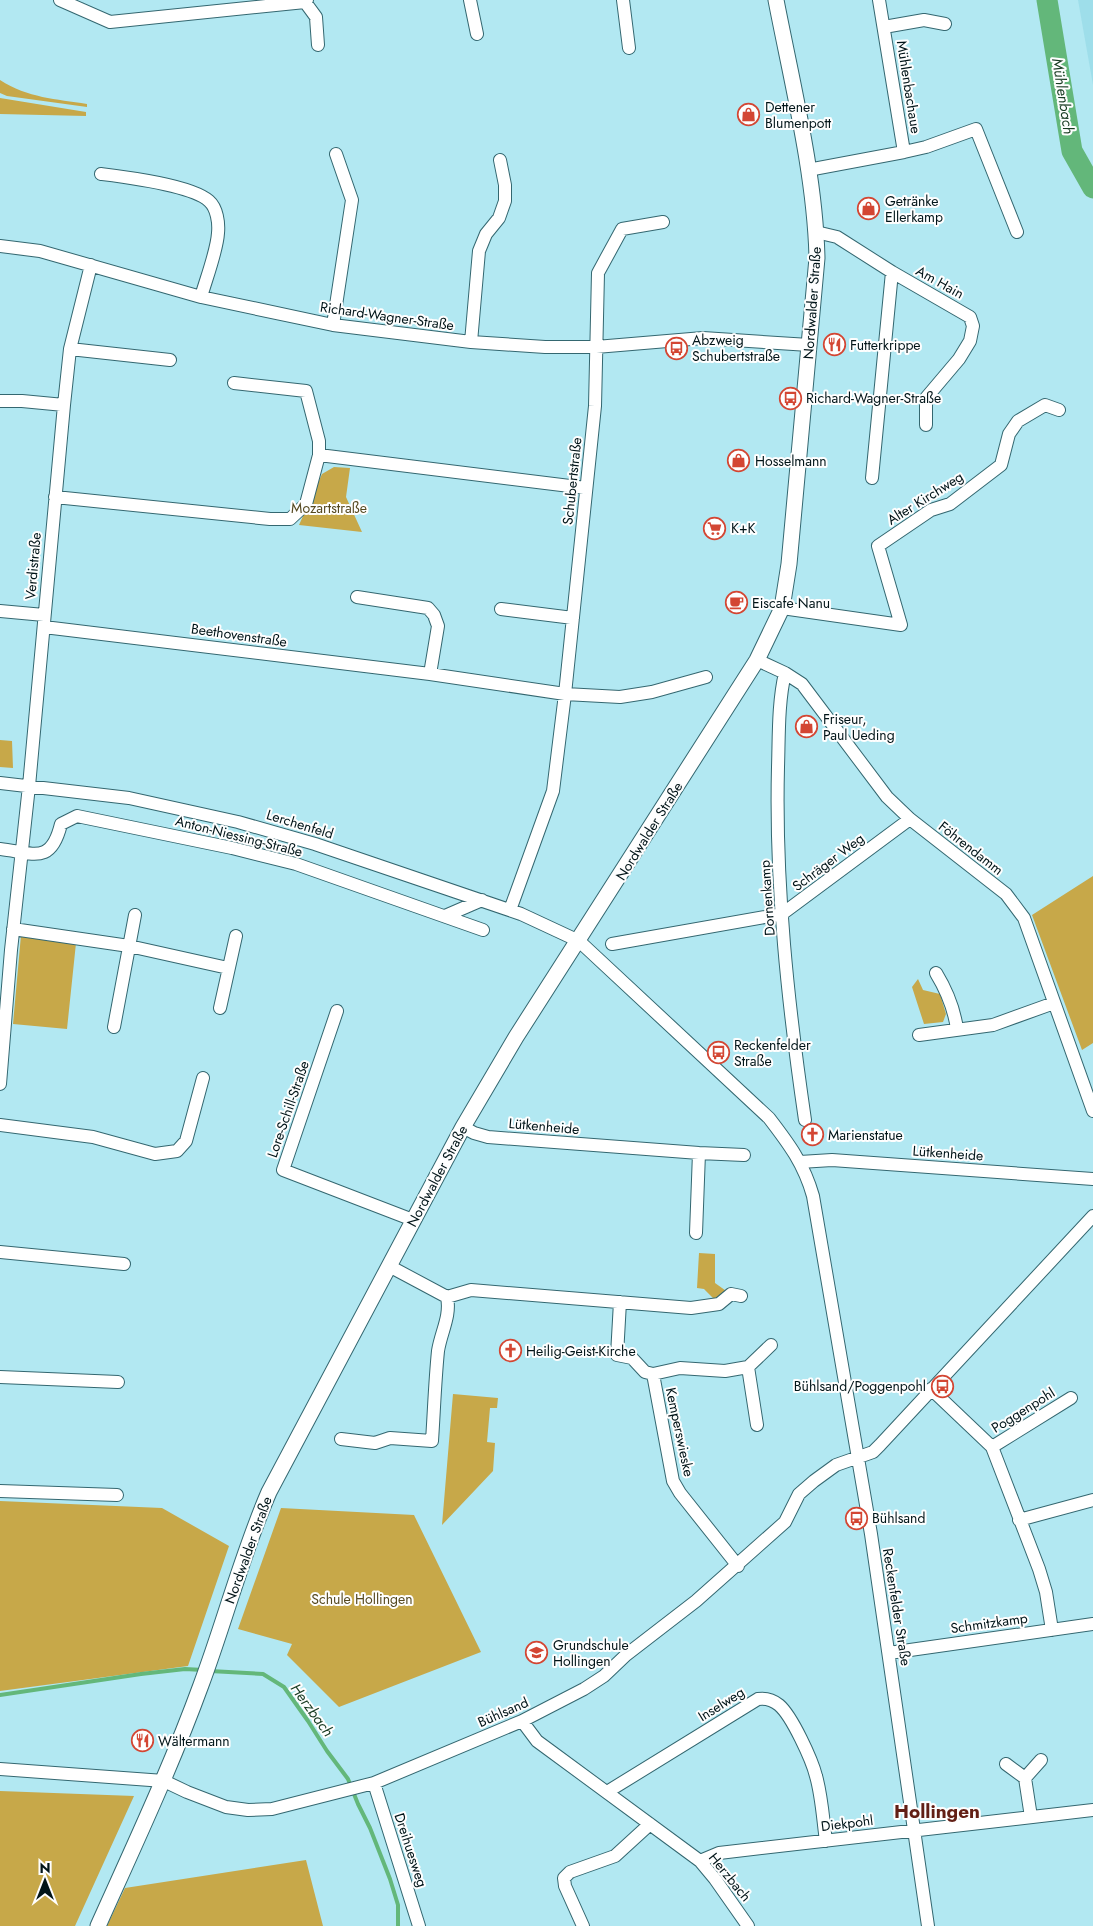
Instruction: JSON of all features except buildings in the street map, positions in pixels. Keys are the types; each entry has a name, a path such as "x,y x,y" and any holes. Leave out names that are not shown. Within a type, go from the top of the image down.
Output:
{"main road":[{"name":"Nordwalder Straße","path":"98,1926 164,1781 202,1684 256,1522 269,1492 462,1127 516,1037 757,660 782,608 789,564 815,286 816,232 808,170 776,0"}],"street":[{"path":"60,0 110,22 306,1 316,17 318,45"},
{"path":"470,0 477,34"},
{"path":"623,0 629,48"},
{"name":"Mühlenbachaue","path":"880,0 904,152"},
{"name":"Mühlenbachaue","path":"884,27 924,20 945,24"},
{"name":"Mühlenbachaue","path":"808,170 926,147 976,129 1017,232"},
{"path":"333,325 352,200 336,154"},
{"path":"471,342 479,251 486,234 499,218 505,201 506,185 500,160"},
{"path":"101,174 139,179 196,192 210,202 218,217 218,234 202,297"},
{"name":"Schubertstraße","path":"510,910 553,791 566,694 595,406 598,273 622,230 664,222"},
{"path":"816,232 837,237 892,272 872,478"},
{"name":"Richard-Wagner-Straße","path":"0,246 40,251 202,297 333,325 471,342 596,347 703,338 809,345"},
{"name":"Verdistraße","path":"0,1084 6,949 13,929 29,786 70,349 91,265"},
{"name":"Am Hain","path":"892,272 970,317 972,326 970,341 959,359 926,398 926,425"},
{"path":"70,349 170,360"},
{"path":"55,497 270,519 290,519 306,504 319,456 320,441 306,391 234,383"},
{"path":"0,401 64,405"},
{"name":"Alter Kirchweg","path":"782,608 901,625 878,546 931,510 950,504 1001,465 1009,434 1018,421 1045,405 1059,410"},
{"path":"319,456 586,488"},
{"path":"357,597 428,608 438,626 430,674"},
{"path":"501,610 573,618"},
{"name":"Beethovenstraße","path":"0,611 44,621 566,694 620,698 652,692 706,676"},
{"name":"Föhrendamm","path":"757,660 785,673 802,684 888,797 910,819 1006,894 1024,918 1093,1111"},
{"name":"Dornenkamp","path":"785,673 780,709 777,813 782,914 804,1120"},
{"name":"Lerchenfeld","path":"0,782 129,798 238,822 315,844 482,900 510,910 579,941"},
{"name":"Anton-Niessing-Straße","path":"0,850 38,854 50,850 58,839 62,824 77,816 232,848 296,864 483,930"},
{"name":"Schräger Weg","path":"612,944 782,914 910,819"},
{"path":"445,916 482,900"},
{"path":"114,1027 135,915"},
{"path":"13,929 129,946 228,968"},
{"path":"220,1008 236,936"},
{"name":"Reckenfelder Straße","path":"579,941 769,1118 789,1144 807,1175 813,1196 858,1457 889,1653 928,1926"},
{"path":"936,973 947,991 954,1011 957,1029"},
{"path":"918,1035 993,1025 1054,1003"},
{"name":"Lore-Schill-Straße","path":"338,1011 283,1170 413,1220"},
{"path":"0,1124 93,1137 155,1154 177,1151 186,1141 203,1078"},
{"name":"Lütkenheide","path":"462,1127 474,1133 488,1136 744,1155"},
{"path":"696,1233 699,1153"},
{"name":"Lütkenheide","path":"800,1162 832,1160 1093,1179"},
{"name":"Bühlsand","path":"164,1781 226,1807 248,1810 272,1809 374,1783 522,1721 584,1689 604,1676 626,1655 738,1566 785,1522 799,1494 836,1465 872,1452 880,1445 1093,1216"},
{"path":"0,1252 124,1264"},
{"path":"389,1266 447,1297 472,1290 691,1308 719,1304 731,1294 742,1296"},
{"path":"341,1439 375,1442 390,1438 432,1441 438,1350 449,1305 447,1297"},
{"name":"Kemperswieske","path":"620,1302 617,1355 632,1358 645,1372 653,1374 680,1368 724,1371 748,1366"},
{"path":"757,1425 748,1366 771,1345"},
{"name":"Kemperswieske","path":"653,1374 673,1481 680,1493 738,1566"},
{"path":"0,1377 118,1382"},
{"name":"Poggenpohl","path":"931,1389 987,1440 992,1447 1046,1592 1052,1630"},
{"name":"Poggenpohl","path":"992,1447 1071,1398"},
{"path":"0,1491 117,1495"},
{"path":"1020,1520 1093,1500"},
{"name":"Schmitzkamp","path":"889,1653 1093,1624"},
{"name":"Inselweg","path":"606,1792 758,1699 765,1698 779,1704 795,1727 810,1759 816,1776 826,1842"},
{"name":"Herzbach","path":"522,1721 537,1741 700,1861 748,1926"},
{"path":"1025,1778 1041,1760"},
{"path":"1006,1764 1025,1778 1030,1817"},
{"path":"0,1769 164,1781"},
{"name":"Dreihuesweg","path":"374,1783 419,1926"},
{"name":"Diekpohl","path":"700,1861 718,1853 1093,1810"},
{"path":"582,1926 565,1886 564,1878 570,1872 614,1856 650,1824"}],"shaded area":[{"path":"1078,0 1093,0 1093,85"}],"green space":[{"path":"0,80 21,91 53,99 87,104 87,107 7,96 0,93"},
{"path":"0,98 86,112 86,116 0,114"},
{"name":"Mozartstraße","path":"334,467 350,468 346,497 362,532 299,525 322,474"},
{"path":"0,740 12,741 13,768 0,767"},
{"path":"1093,876 1093,1043 1082,1050 1032,915"},
{"path":"21,935 76,943 67,1029 13,1024"},
{"path":"918,979 923,990 940,994 946,1014 943,1022 924,1024 912,987"},
{"path":"699,1253 715,1254 715,1283 729,1293 717,1302 704,1289 697,1288"},
{"path":"453,1394 498,1398 497,1408 490,1408 487,1442 495,1443 493,1471 442,1525"},
{"path":"0,1501 162,1508 229,1546 188,1666 0,1691"},
{"name":"Schule Hollingen","path":"281,1508 414,1515 481,1652 339,1707 287,1655 292,1644 238,1629"},
{"path":"0,1791 134,1796 75,1926 0,1926"},
{"path":"306,1860 323,1926 107,1926 125,1888"}],"waterway":[{"name":"Mühlenbach","path":"1047,0 1072,151 1093,188"},
{"name":"Herzbach","path":"0,1695 141,1674 185,1669 203,1670"},
{"name":"Herzbach","path":"210,1671 263,1674 284,1687 348,1779 390,1879 398,1905 398,1926"}],"place":[{"name":"Dettener Blumenpott","path":"749,115"},
{"name":"Getränke Ellerkamp","path":"869,209"},
{"name":"Futterkrippe","path":"834,345"},
{"name":"Abzweig Schubertstraße","path":"676,348"},
{"name":"Richard-Wagner-Straße","path":"790,398"},
{"name":"Hosselmann","path":"739,461"},
{"name":"K+K","path":"715,528"},
{"name":"Eiscafe Nanu","path":"736,603"},
{"name":"Friseur, Paul Ueding","path":"807,727"},
{"name":"Reckenfelder Straße","path":"718,1053"},
{"name":"Marienstatue","path":"812,1135"},
{"name":"Heilig-Geist-Kirche","path":"510,1351"},
{"name":"Bühlsand/Poggenpohl","path":"942,1386"},
{"name":"Bühlsand","path":"856,1518"},
{"name":"Grundschule Hollingen","path":"537,1653"},
{"name":"Wältermann","path":"142,1741"}],"district":[{"name":"Hollingen","path":"937,1811"}]}
